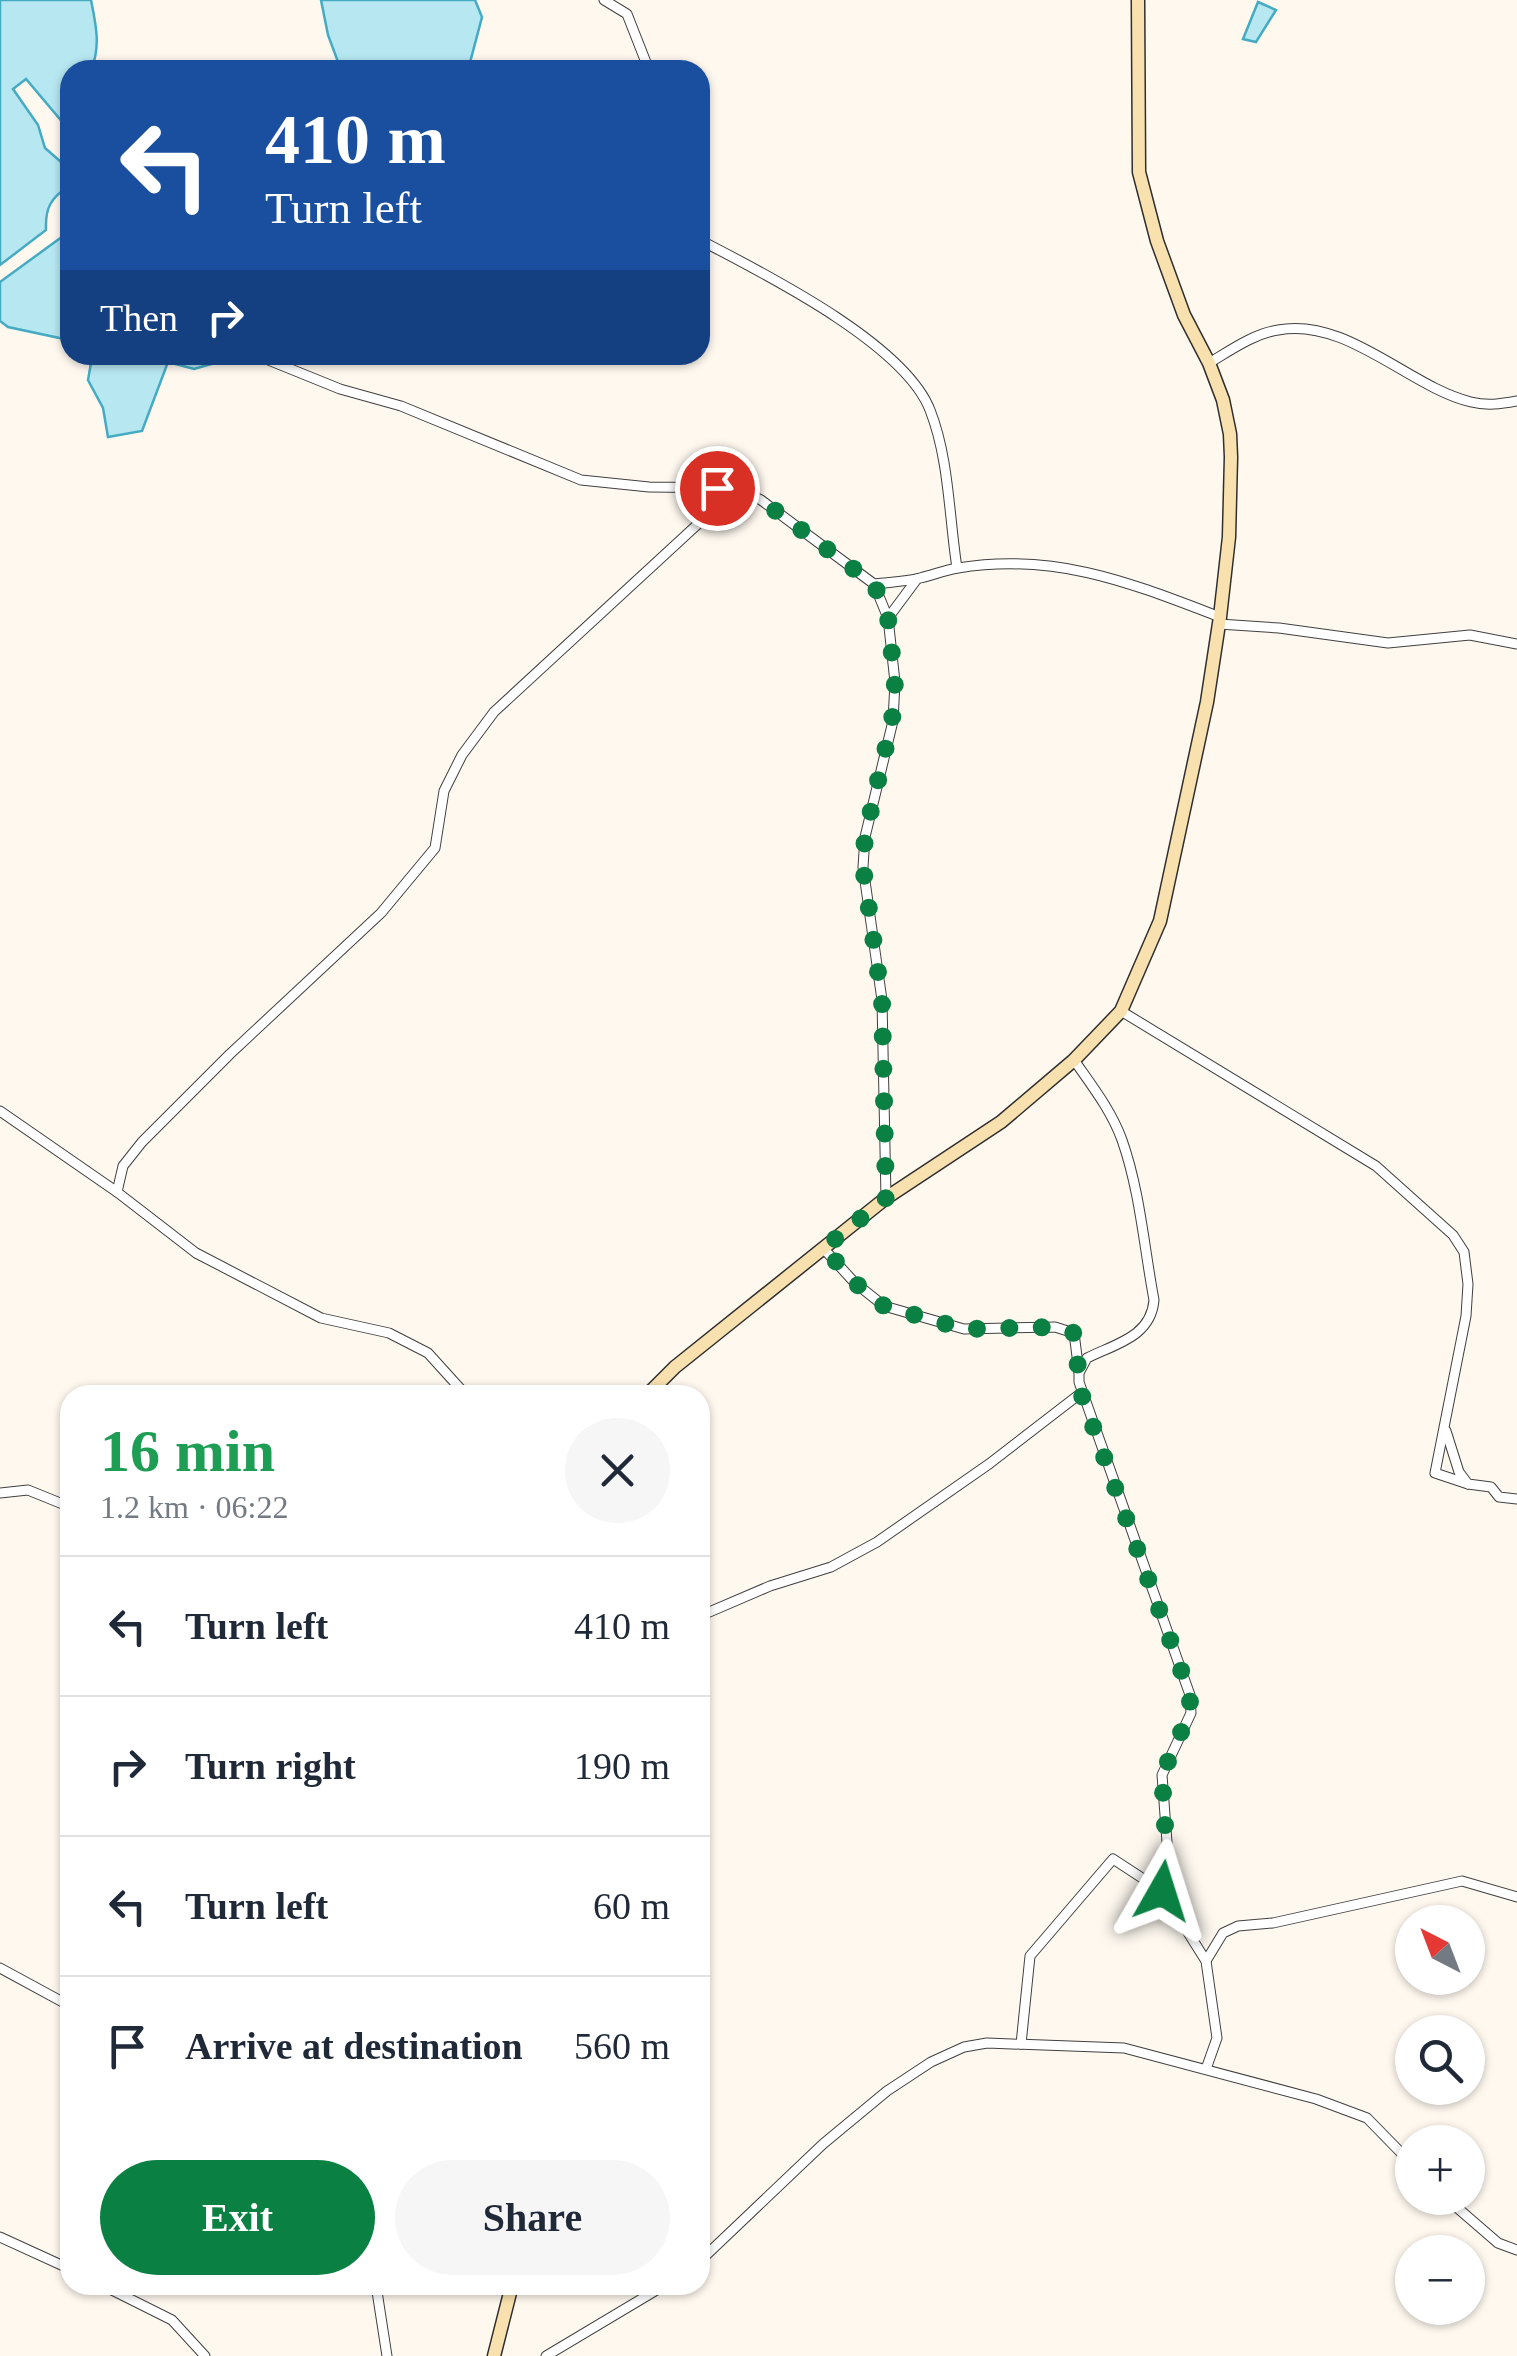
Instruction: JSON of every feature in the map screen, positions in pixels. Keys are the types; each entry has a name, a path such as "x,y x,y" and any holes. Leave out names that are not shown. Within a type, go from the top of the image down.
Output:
{"street":[{"path":"604,0 627,14 646,60"},
{"path":"657,1385 886,1198 988,1132 1074,1060 1121,1011 1149,950 1170,883 1220,621 1229,537 1230,434 1223,400 1170,278 1139,172 1138,0"},
{"path":"710,245 774,278 837,319 911,378 932,414 957,568"},
{"path":"1208,362 1266,332 1284,328 1362,346 1455,397 1494,405 1517,401"},
{"path":"279,365 402,406 581,480 649,487 738,488 761,500 874,584 888,618 895,682 892,721 865,836 863,867 882,1000 886,1198"},
{"path":"697,487 699,522"},
{"path":"117,1192 123,1166 142,1142 381,913 435,848 444,791 462,755 494,712 738,488"},
{"path":"874,584 918,579 957,568 1034,564 1070,567 1104,574 1220,621 1388,642 1470,635 1517,644"},
{"path":"888,618 918,579"},
{"path":"1121,1011 1376,1166 1454,1235 1464,1252 1466,1316 1434,1473 1517,1499"},
{"path":"1074,1060 1103,1101 1122,1140 1154,1300 1147,1324 1119,1345 1087,1358 1080,1373"},
{"path":"0,1111 117,1192 196,1254 321,1318 389,1333 428,1353 457,1385"},
{"path":"824,1248 854,1282 884,1306 964,1329 1055,1327 1074,1333 1081,1393 1190,1695 1190,1712 1162,1775 1166,1842 1162,1891"},
{"path":"710,1612 770,1586 831,1567 877,1542 989,1464 1081,1393"},
{"path":"1445,1428 1454,1461 1468,1484"},
{"path":"0,1492 28,1490 60,1504"},
{"path":"1021,2044 1030,1956 1113,1858 1162,1891 1206,1960 1216,2038 1206,2069"},
{"path":"1206,1960 1223,1933 1238,1926 1274,1923 1462,1880 1517,1896"},
{"path":"0,1968 60,2001"},
{"path":"710,2252 823,2144 911,2073 964,2047 1021,2044 1124,2048 1316,2099 1367,2118 1395,2147"},
{"path":"1466,2215 1498,2243 1517,2250"},
{"path":"0,2237 60,2264"},
{"path":"122,2295 172,2320 205,2356"},
{"path":"378,2295 387,2356"},
{"path":"494,2356 509,2295"},
{"path":"546,2356 648,2295"}],"water":[{"path":"0,0 91,0 97,44 94,60 60,60 60,119 26,79 13,89 38,125 45,148 60,161 60,192 50,204 46,230 0,265"},
{"path":"321,0 475,0 482,17 471,60 337,60"},
{"path":"1258,2 1276,10 1256,42 1243,39"},
{"path":"60,238 60,338 8,327 0,321 0,282"},
{"path":"91,365 167,365 142,431 108,437 103,408 88,380"}],"route":[{"path":"717,488 738,488 761,500 874,584 892,640 892,721 865,836 863,867 882,1000 886,1198 824,1248 854,1282 884,1306 964,1329 1055,1327 1074,1333 1081,1393 1190,1695 1190,1712 1162,1775 1166,1842 1162,1891"}]}
